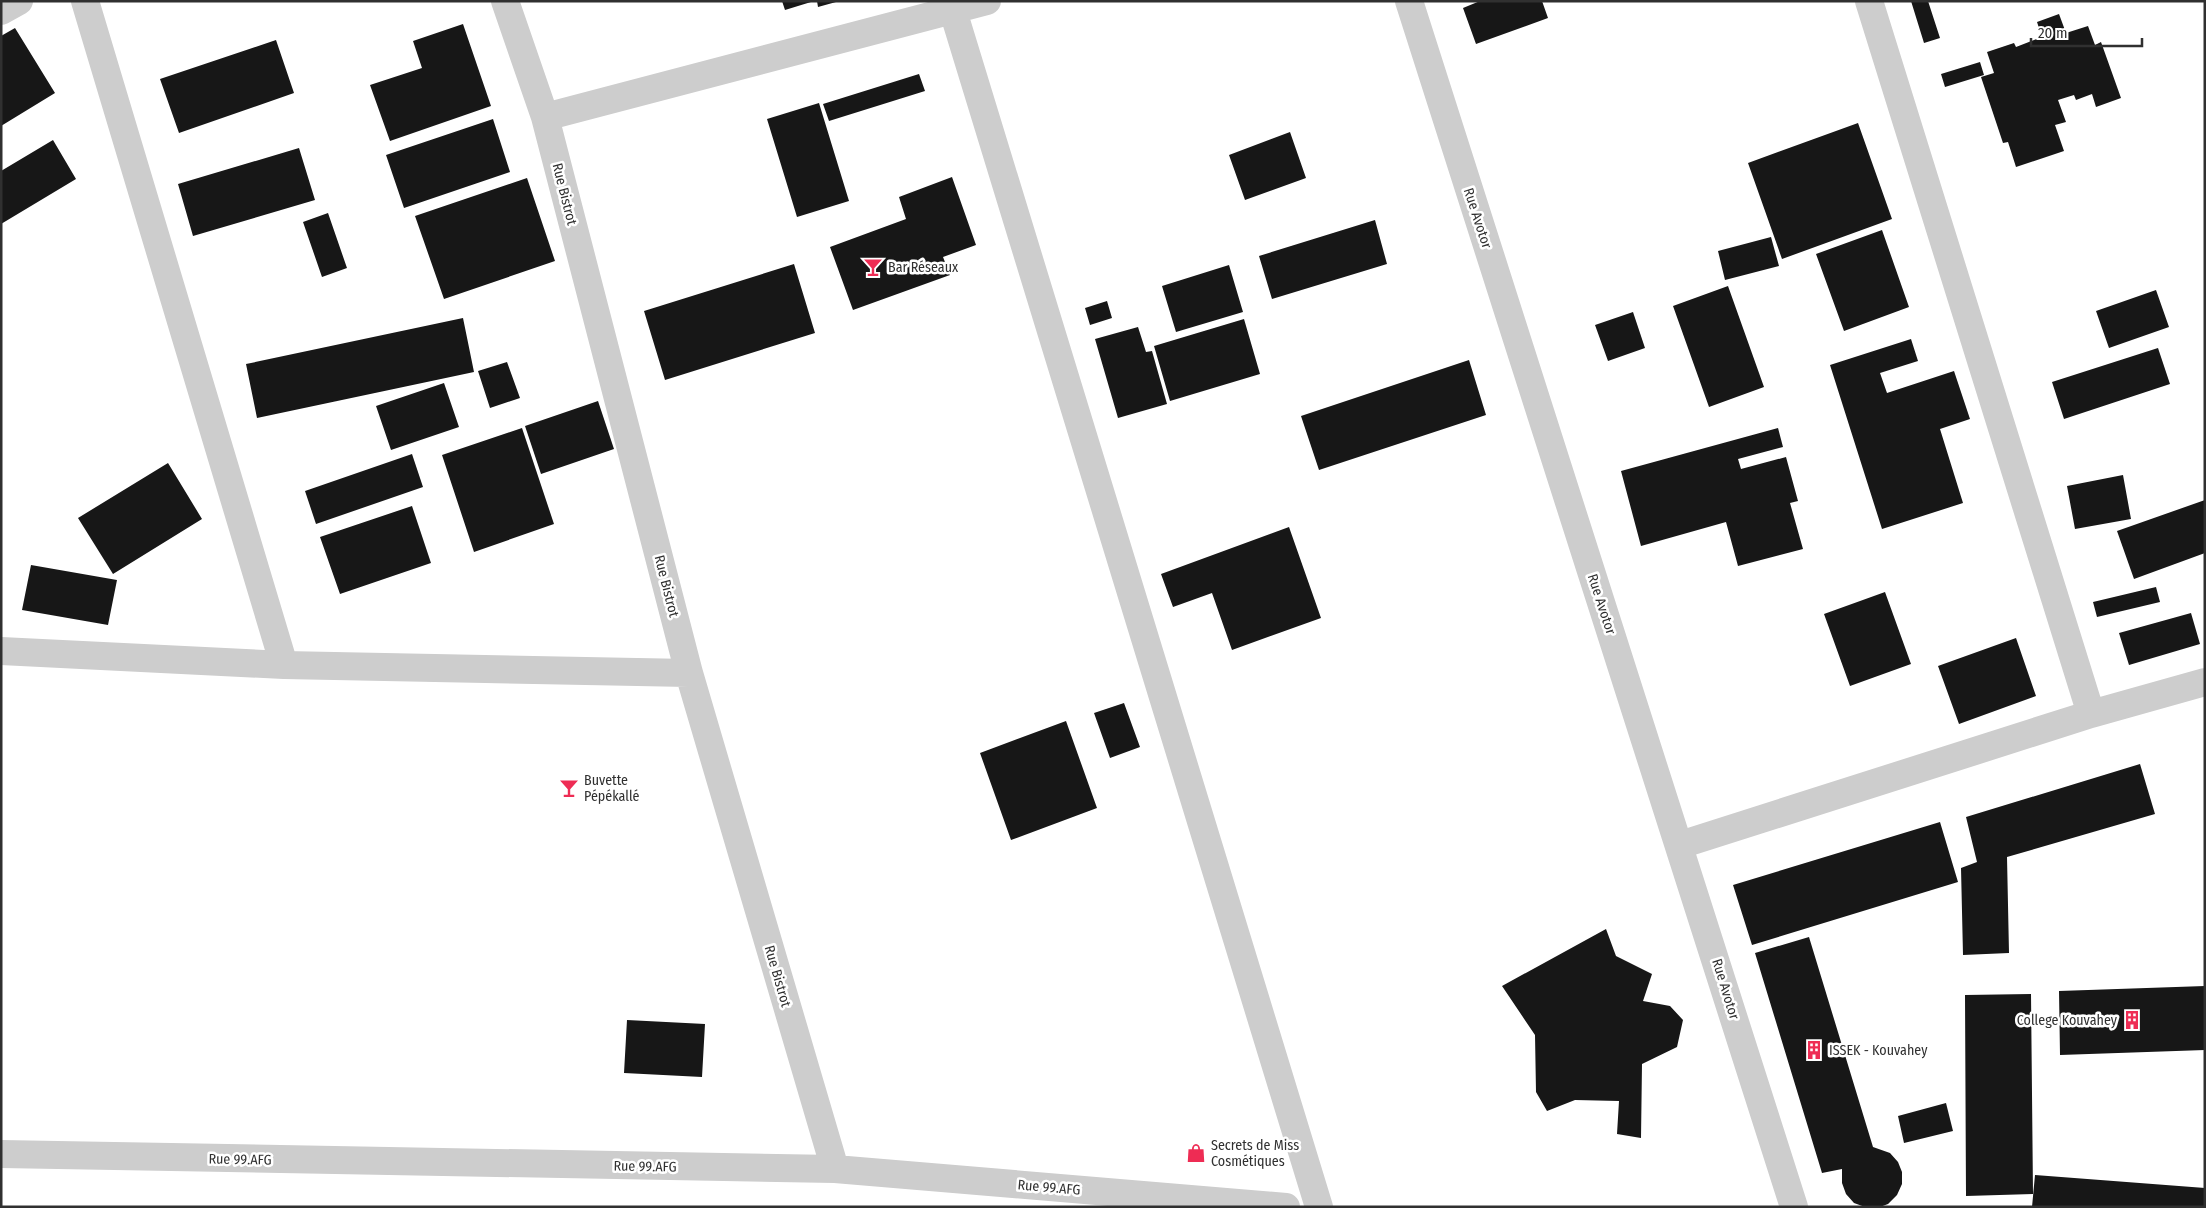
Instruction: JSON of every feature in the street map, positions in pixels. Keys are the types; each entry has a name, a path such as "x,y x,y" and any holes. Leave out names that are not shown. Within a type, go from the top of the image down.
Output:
{"street":[{"path":"1,11 19,1"},
{"path":"85,1 284,665"},
{"name":"Rue Bistrot","path":"505,1 545,118 689,673 835,1169"},
{"path":"545,118 952,6 987,1"},
{"name":"Rue Avotor","path":"1409,1 1794,1207"},
{"path":"1869,1 2091,714"},
{"path":"952,6 1319,1207"},
{"path":"1,651 284,665 689,673"},
{"path":"1680,845 2091,714 2205,682"},
{"name":"Rue 99.AFG","path":"1,1154 835,1169 1286,1207"}],"building":[{"path":"782,1 811,1 811,2 785,10"},
{"path":"817,1 836,1 836,2 818,7"},
{"path":"1480,1 1542,1 1548,18 1476,44 1463,8"},
{"path":"1911,1 1928,1 1940,38 1924,43"},
{"path":"2059,14 2066,33 2088,26 2095,45 2101,42 2121,98 2096,107 2092,94 2076,100 2074,95 2058,100 2066,122 2055,125 2064,151 2016,167 2008,142 2003,143 1981,77 1994,73 1987,52 2014,43 2016,47 2042,37 2037,22"},
{"path":"463,24 491,106 390,141 370,85 422,68 413,41"},
{"path":"15,28 55,93 1,126 1,36"},
{"path":"276,40 294,93 179,133 160,79"},
{"path":"1980,62 1984,75 1945,87 1941,74"},
{"path":"919,74 925,91 829,121 823,104"},
{"path":"819,103 849,201 797,217 767,119"},
{"path":"493,119 510,172 404,208 386,155"},
{"path":"1858,123 1892,219 1782,259 1748,163"},
{"path":"1290,132 1306,178 1245,200 1229,155"},
{"path":"53,140 76,179 1,224 1,171"},
{"path":"299,148 315,200 193,236 178,184"},
{"path":"952,177 976,245 943,257 950,275 853,310 830,247 906,219 899,197"},
{"path":"527,178 555,261 444,299 415,216"},
{"path":"328,213 347,268 322,277 303,222"},
{"path":"1375,220 1387,264 1272,299 1259,256"},
{"path":"1882,230 1909,307 1844,331 1816,254"},
{"path":"1771,237 1779,266 1725,280 1718,251"},
{"path":"794,264 815,333 665,380 644,311"},
{"path":"1229,265 1243,312 1176,332 1162,286"},
{"path":"1728,286 1764,387 1709,407 1673,306"},
{"path":"2156,290 2169,327 2109,348 2096,311"},
{"path":"1107,301 1112,318 1090,325 1085,308"},
{"path":"1633,312 1645,348 1608,361 1595,325"},
{"path":"463,318 474,372 257,418 246,364"},
{"path":"1244,319 1260,374 1170,401 1154,346"},
{"path":"1138,327 1146,352 1152,351 1167,404 1118,418 1095,339"},
{"path":"1911,339 1918,361 1880,373 1887,393 1954,371 1970,419 1940,429 1963,503 1882,529 1830,365"},
{"path":"2158,348 2170,384 2064,419 2052,382"},
{"path":"1469,360 1486,415 1319,470 1301,416"},
{"path":"507,362 520,398 490,408 478,371"},
{"path":"444,383 459,427 391,450 376,406"},
{"path":"598,401 614,449 541,474 525,426"},
{"path":"522,428 554,524 474,552 442,455"},
{"path":"1778,428 1783,447 1738,459 1741,469 1786,457 1798,501 1790,503 1803,549 1738,566 1726,522 1641,546 1621,471"},
{"path":"412,454 423,487 316,524 305,491"},
{"path":"168,463 202,519 113,574 78,518"},
{"path":"2123,475 2131,519 2075,529 2067,486"},
{"path":"2205,500 2205,553 2134,579 2117,531"},
{"path":"412,506 431,563 340,594 320,537"},
{"path":"1289,527 1321,618 1232,650 1212,593 1173,607 1161,574"},
{"path":"31,565 117,580 108,625 22,610"},
{"path":"2156,587 2160,602 2097,617 2093,602"},
{"path":"1885,592 1911,664 1850,686 1824,614"},
{"path":"2191,613 2200,644 2129,665 2119,633"},
{"path":"2016,638 2036,696 1959,724 1938,666"},
{"path":"1124,703 1140,747 1110,758 1094,713"},
{"path":"1066,721 1097,808 1011,840 980,753"},
{"path":"2140,764 2155,814 2007,857 2009,953 1963,955 1961,868 1977,862 1966,817"},
{"path":"1940,822 1958,882 1752,945 1733,885"},
{"path":"1606,929 1616,956 1652,974 1643,1001 1670,1006 1683,1020 1677,1047 1642,1064 1641,1138 1617,1134 1619,1101 1575,1100 1547,1111 1536,1092 1535,1035 1502,986"},
{"name":"ISSEK - Kouvahey","path":"1809,937 1873,1147 1890,1153 1898,1162 1902,1172 1902,1184 1897,1195 1888,1204 1880,1207 1865,1207 1854,1203 1846,1194 1842,1183 1842,1169 1822,1173 1755,953"},
{"name":"College Kouvahey","path":"2205,986 2205,1050 2060,1055 2059,991"},
{"path":"2031,994 2033,1194 1966,1196 1965,995"},
{"path":"627,1020 705,1024 702,1077 624,1073"},
{"path":"1946,1103 1953,1131 1904,1143 1898,1116"},
{"path":"2035,1175 2205,1188 2205,1207 2032,1207"}],"place":[{"name":"Bar Réseaux","path":"873,267"},
{"name":"Buvette Pépékallé","path":"569,788"},
{"name":"College Kouvahey","path":"2132,1020"},
{"name":"ISSEK - Kouvahey","path":"1814,1050"},
{"name":"Secrets de Miss Cosmétiques","path":"1196,1153"}]}
